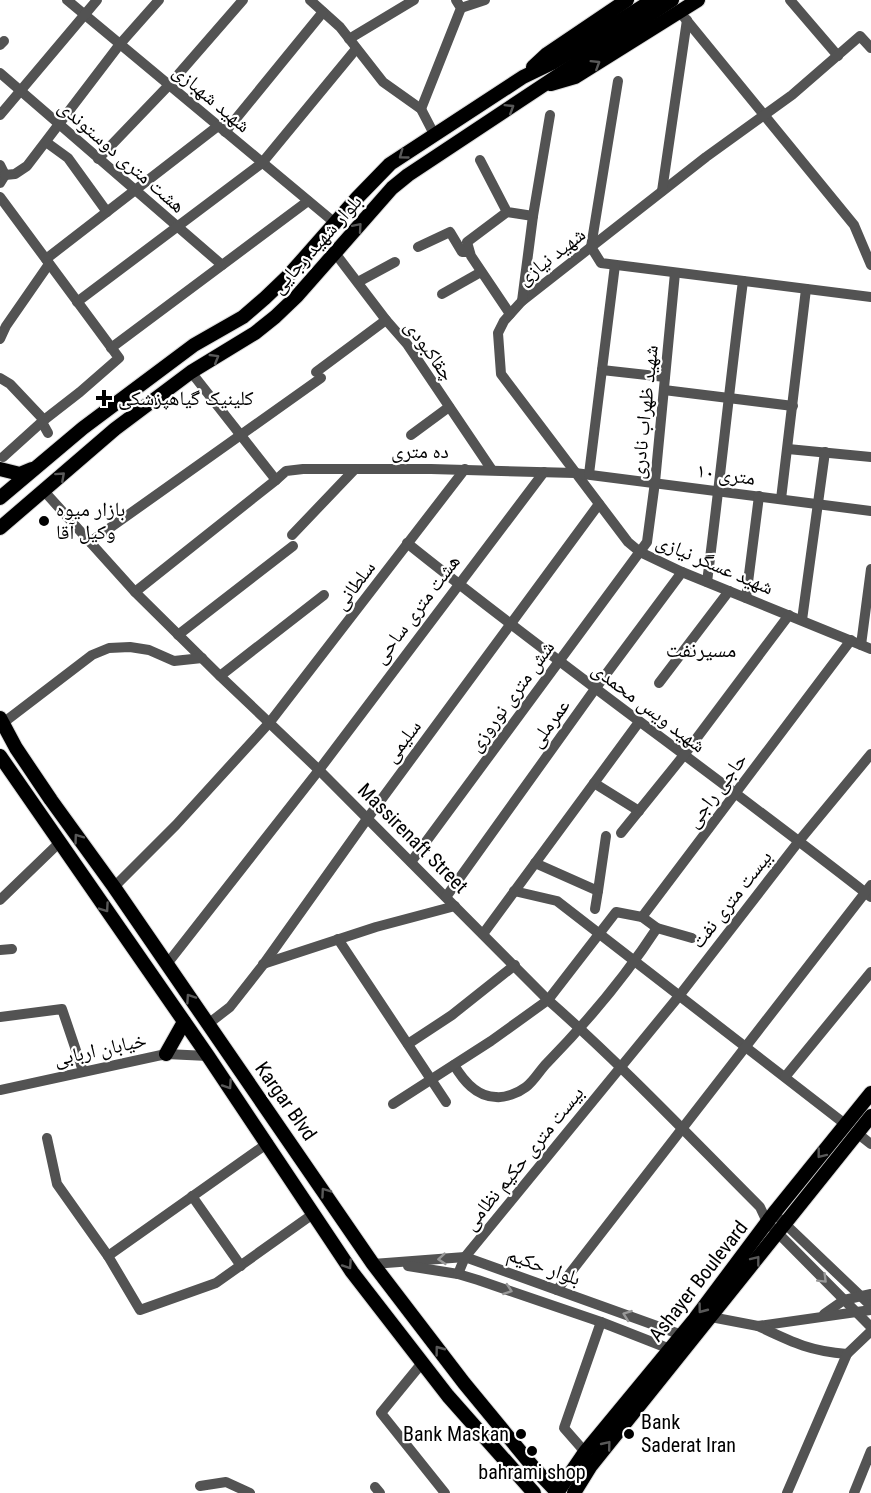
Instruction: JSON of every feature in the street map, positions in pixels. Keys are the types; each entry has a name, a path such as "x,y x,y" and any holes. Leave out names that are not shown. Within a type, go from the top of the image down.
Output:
{"main road":[{"path":"523,77 547,54 627,0"},
{"name":"بلوار شهید رجایی","path":"0,498 83,428 185,352 237,320 289,275 390,164 523,77 552,63 653,0"},
{"name":"بلوار شهید رجایی","path":"0,528 115,429 191,372 249,337 291,302 392,188 408,175 543,87 570,66 698,0"},
{"path":"237,320 249,337"},
{"path":"1,463 20,474 44,462"},
{"path":"0,540 21,510"},
{"name":"Kargar Blvd","path":"1,720 16,748 51,800 114,887 373,1264 464,1383 557,1493"},
{"name":"Kargar Blvd","path":"0,756 268,1143 352,1272 448,1396 534,1493"},
{"path":"166,1054 184,1022"},
{"name":"Ashayer Boulevard","path":"574,1493 590,1467 711,1317 845,1124 871,1092"},
{"name":"Ashayer Boulevard","path":"557,1493 585,1452 670,1349 776,1223 871,1116"},
{"path":"448,1396 464,1383"},
{"path":"507,1464 520,1493"}],"street":[{"name":"شهید شهبازی","path":"67,0 335,223"},
{"path":"0,115 97,0"},
{"path":"2,174 15,174 27,166 120,44 159,0"},
{"path":"98,159 169,85 243,0"},
{"path":"310,0 349,39 383,82 421,110 434,135"},
{"path":"349,39 414,0"},
{"path":"421,110 459,4 485,0"},
{"path":"790,0 838,57"},
{"path":"679,11 854,225 871,266"},
{"path":"662,192 679,11"},
{"path":"0,339 47,261 136,189 222,129 323,12"},
{"name":"شهید نیازی","path":"575,472 501,374 498,333 504,321 522,301 792,95 860,36 871,48"},
{"path":"77,302 262,163 357,49"},
{"name":"هشت متری دوستوندی","path":"0,73 222,265"},
{"path":"618,81 591,247 601,263 871,297"},
{"path":"522,301 550,115"},
{"path":"46,142 68,158 107,212"},
{"path":"480,160 507,212"},
{"path":"111,348 308,201"},
{"path":"1,204 47,261 118,358 44,420 1,463"},
{"path":"510,315 469,252 467,242 507,212 533,216"},
{"path":"418,247 450,232 462,252 469,252"},
{"name":"چقاکبودی","path":"335,253 407,344 492,470"},
{"path":"358,282 395,262"},
{"path":"590,474 615,265"},
{"path":"442,294 481,272"},
{"name":"شهید ظهراب نادری","path":"640,552 647,542 650,529 675,273"},
{"path":"707,582 743,281"},
{"path":"781,499 806,290"},
{"path":"90,542 241,434 386,320"},
{"path":"602,370 665,377"},
{"path":"191,372 273,477"},
{"path":"0,378 10,384 44,420 43,424 48,433"},
{"path":"664,390 793,406"},
{"path":"411,435 449,407"},
{"path":"788,449 871,457"},
{"path":"802,620 825,452"},
{"path":"178,634 292,540 355,469"},
{"name":"ده متری","path":"135,592 273,477 286,471 355,469 575,472"},
{"name":"سلطانی","path":"114,887 176,825 270,722 465,470"},
{"name":"هشت متری ساحی","path":"167,964 319,770 544,472"},
{"name":"۱۰ متری","path":"575,472 871,511"},
{"name":"شهید عسگر نیازی","path":"575,472 628,542 640,552 682,572 861,645"},
{"name":"Massirenaft Street","path":"44,491 135,592 319,770 548,1000 581,1029 776,1223"},
{"path":"746,598 759,496"},
{"name":"سلیمی","path":"208,1024 230,1007 263,964 599,504"},
{"name":"شهید ویس محمدی","path":"407,543 510,625 869,892"},
{"name":"شش متری نوروزی","path":"411,862 640,552"},
{"path":"861,645 871,569"},
{"name":"عمرملی","path":"446,897 682,572"},
{"path":"659,682 729,591"},
{"path":"220,676 324,595"},
{"path":"621,832 684,755 789,615"},
{"name":"حاجی راجی","path":"642,917 736,794 861,645"},
{"path":"1,720 92,655 109,648 130,647 149,650 174,661 202,658"},
{"path":"483,934 639,722"},
{"name":"بیست متری نفت","path":"620,1068 799,841 871,754"},
{"path":"594,783 639,811"},
{"path":"595,909 606,836"},
{"path":"0,900 59,843"},
{"path":"535,863 598,891"},
{"path":"514,891 557,901 600,932 845,1124"},
{"path":"557,1290 869,892"},
{"path":"263,964 338,939 455,906"},
{"path":"393,1104 548,1000 616,912 642,917 657,928 692,938"},
{"path":"454,1065 462,1079 477,1092 495,1098 514,1094 526,1086 581,1029 636,961 657,928"},
{"path":"338,939 446,1102"},
{"path":"0,950 12,949"},
{"path":"408,1044 452,1015 515,965"},
{"path":"785,1077 871,972"},
{"path":"0,1017 62,1009 83,1071"},
{"name":"خیابان اربابی","path":"0,1089 166,1054 208,1056"},
{"name":"بیست متری حکیم نظامی","path":"458,1274 465,1257 620,1068"},
{"path":"857,1133 871,1144"},
{"path":"47,1138 57,1185 108,1256 140,1310 216,1283 313,1214"},
{"path":"108,1256 268,1143"},
{"path":"192,1196 241,1266"},
{"path":"758,1326 871,1308 776,1223"},
{"path":"776,1223 871,1329 847,1354 788,1493"},
{"name":"بلوار حکیم","path":"373,1264 465,1257 682,1335"},
{"name":"بلوار حکیم","path":"390,1263 458,1274 601,1322 670,1349"},
{"path":"821,1316 844,1300 871,1294"},
{"path":"711,1317 758,1326 820,1352 847,1354"},
{"path":"585,1452 564,1428 601,1322"},
{"path":"422,1363 381,1413 446,1493"},
{"path":"854,1493 871,1451"},
{"path":"200,1485 226,1482 250,1493"}],"place":[{"name":"کلینیک گیاهپزشکی","path":"104,398"},
{"name":"بازار میوه وکیل آقا","path":"44,521"},
{"name":"Bank Maskan","path":"521,1434"},
{"name":"Bank Saderat Iran","path":"629,1434"},
{"name":"bahrami shop","path":"532,1451"}],"district":[{"name":"مسیرنفت","path":"701,650"}]}
